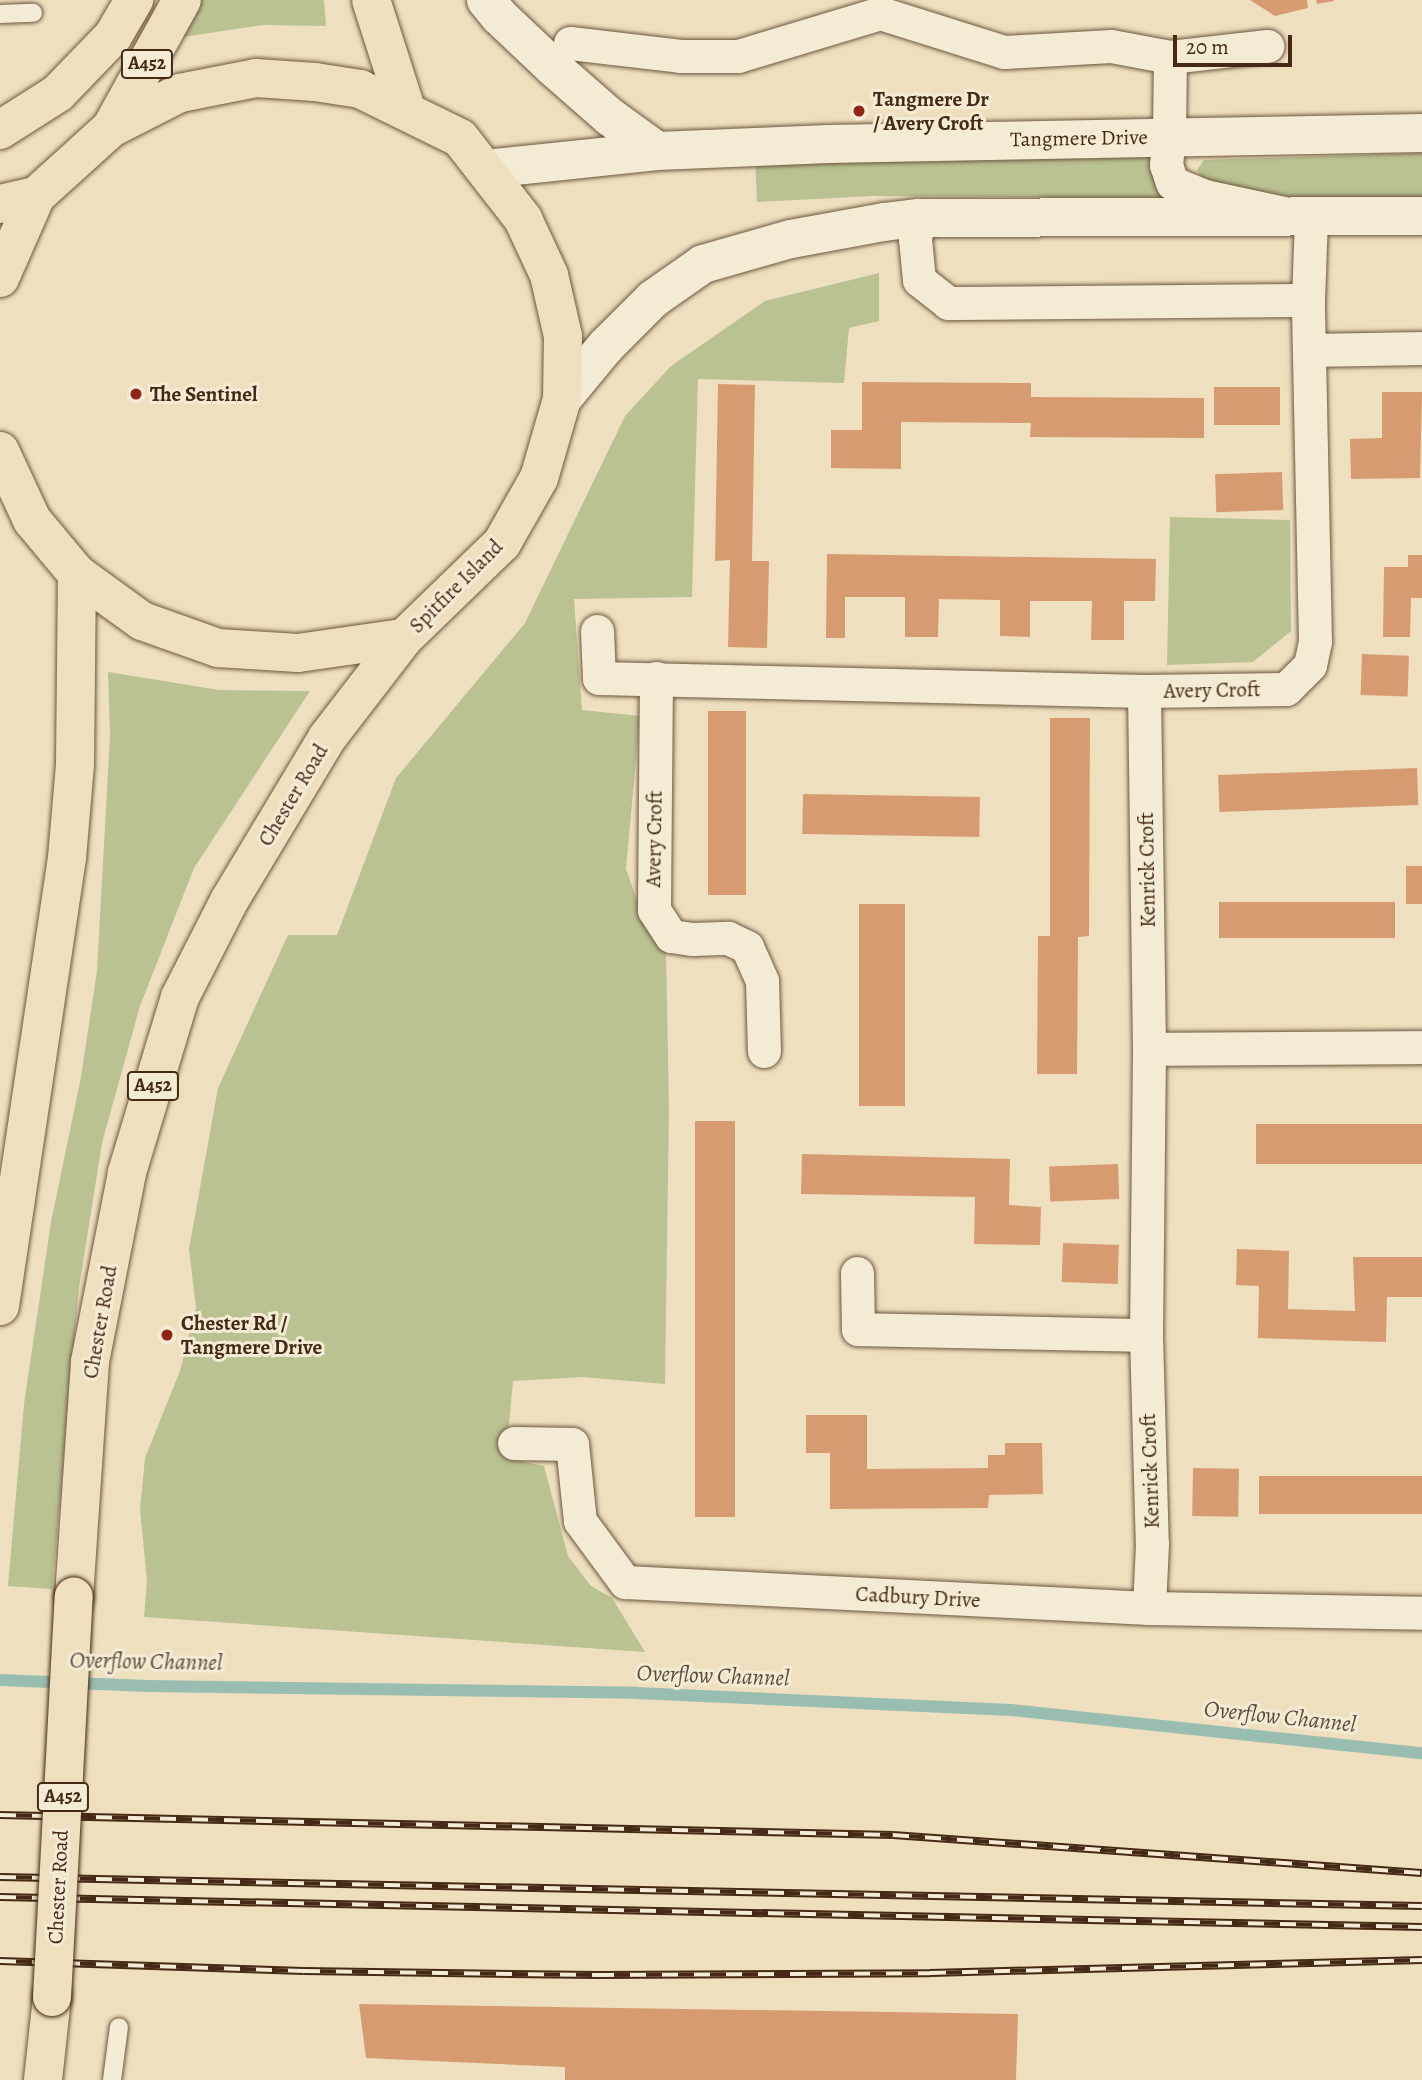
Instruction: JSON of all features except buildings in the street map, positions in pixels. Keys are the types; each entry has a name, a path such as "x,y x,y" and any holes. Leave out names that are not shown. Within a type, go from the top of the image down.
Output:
{"main road":[{"path":"0,130 58,93 113,36 134,0"},
{"name":"A452","path":"111,128 181,0"},
{"path":"371,0 406,109"},
{"name":"Spitfire Island","path":"0,278 36,196 111,128 180,93 256,78 315,82 360,89 406,109 460,138 523,219 550,275 563,337 562,399 539,478 502,543 404,638 298,653 218,648 142,621 77,575 32,520 1,454"},
{"path":"0,204 36,196"},
{"path":"0,1306 67,858 75,764 77,575"},
{"name":"Chester Road","path":"43,2080 52,1997 90,1362 127,1173 180,997 229,901 327,738 404,638"}],"street":[{"path":"486,0 499,16 554,68 610,117 657,151"},
{"path":"570,43 680,56 738,56 881,6 1004,52 1111,46 1170,57 1267,46"},
{"path":"1170,57 1170,136 1166,165 1172,183 1205,196 1311,219"},
{"name":"Tangmere Drive","path":"485,169 657,151 1170,136 1422,133"},
{"path":"562,399 606,346 653,299 703,264 791,239 919,218 1311,219 1422,216"},
{"path":"919,218 915,239 919,281 948,303 1308,300"},
{"name":"Avery Croft","path":"597,631 599,678 1144,691 1286,689 1310,665 1315,642 1315,538 1308,300 1311,219"},
{"path":"1310,350 1422,348"},
{"name":"Avery Croft","path":"656,678 653,911 671,936 693,940 728,938 747,947 762,981 764,1051"},
{"name":"Kenrick Croft","path":"1144,691 1149,1049 1146,1335 1152,1544 1149,1608"},
{"path":"1149,1049 1422,1047"},
{"path":"857,1273 858,1329 1146,1335"},
{"name":"Cadbury Drive","path":"514,1443 572,1444 580,1521 625,1582 1149,1608 1422,1613"}],"lane":[{"path":"0,14 33,13"},
{"path":"117,2080 119,2027"}],"green space":[{"path":"195,0 324,0 326,26 263,25 183,37"},
{"path":"1150,150 1170,189 1164,198 873,196 757,202 755,158"},
{"path":"1422,153 1422,198 1313,200 1206,184 1197,170 1204,160"},
{"path":"879,273 879,321 849,328 844,383 698,379 692,597 574,599 582,710 640,716 626,869 647,928 666,947 669,1110 665,1384 582,1377 513,1381 506,1458 544,1466 568,1556 591,1586 612,1598 645,1652 144,1617 147,1581 140,1509 145,1458 180,1371 196,1308 189,1249 218,1088 288,935 337,935 396,778 525,623 625,416 671,366 765,301"},
{"path":"1170,517 1290,520 1291,631 1253,662 1167,665"},
{"path":"108,672 219,690 310,691 194,868 140,1006 102,1143 79,1288 52,1589 8,1586 24,1404 51,1222 81,1077 97,971 110,736"}],"waterway":[{"name":"Overflow Channel","path":"0,1680 148,1686 636,1693 1011,1710 1422,1753"}],"railway":[{"path":"0,1815 893,1835 1422,1873"},
{"path":"0,1877 1422,1906"},
{"path":"0,1897 1422,1927"},
{"path":"0,1961 304,1971 598,1975 930,1973 1422,1960"}],"place":[{"name":"Tangmere Dr / Avery Croft","path":"859,111"},
{"name":"The Sentinel","path":"136,394"},
{"name":"Chester Rd / Tangmere Drive","path":"167,1335"}]}
